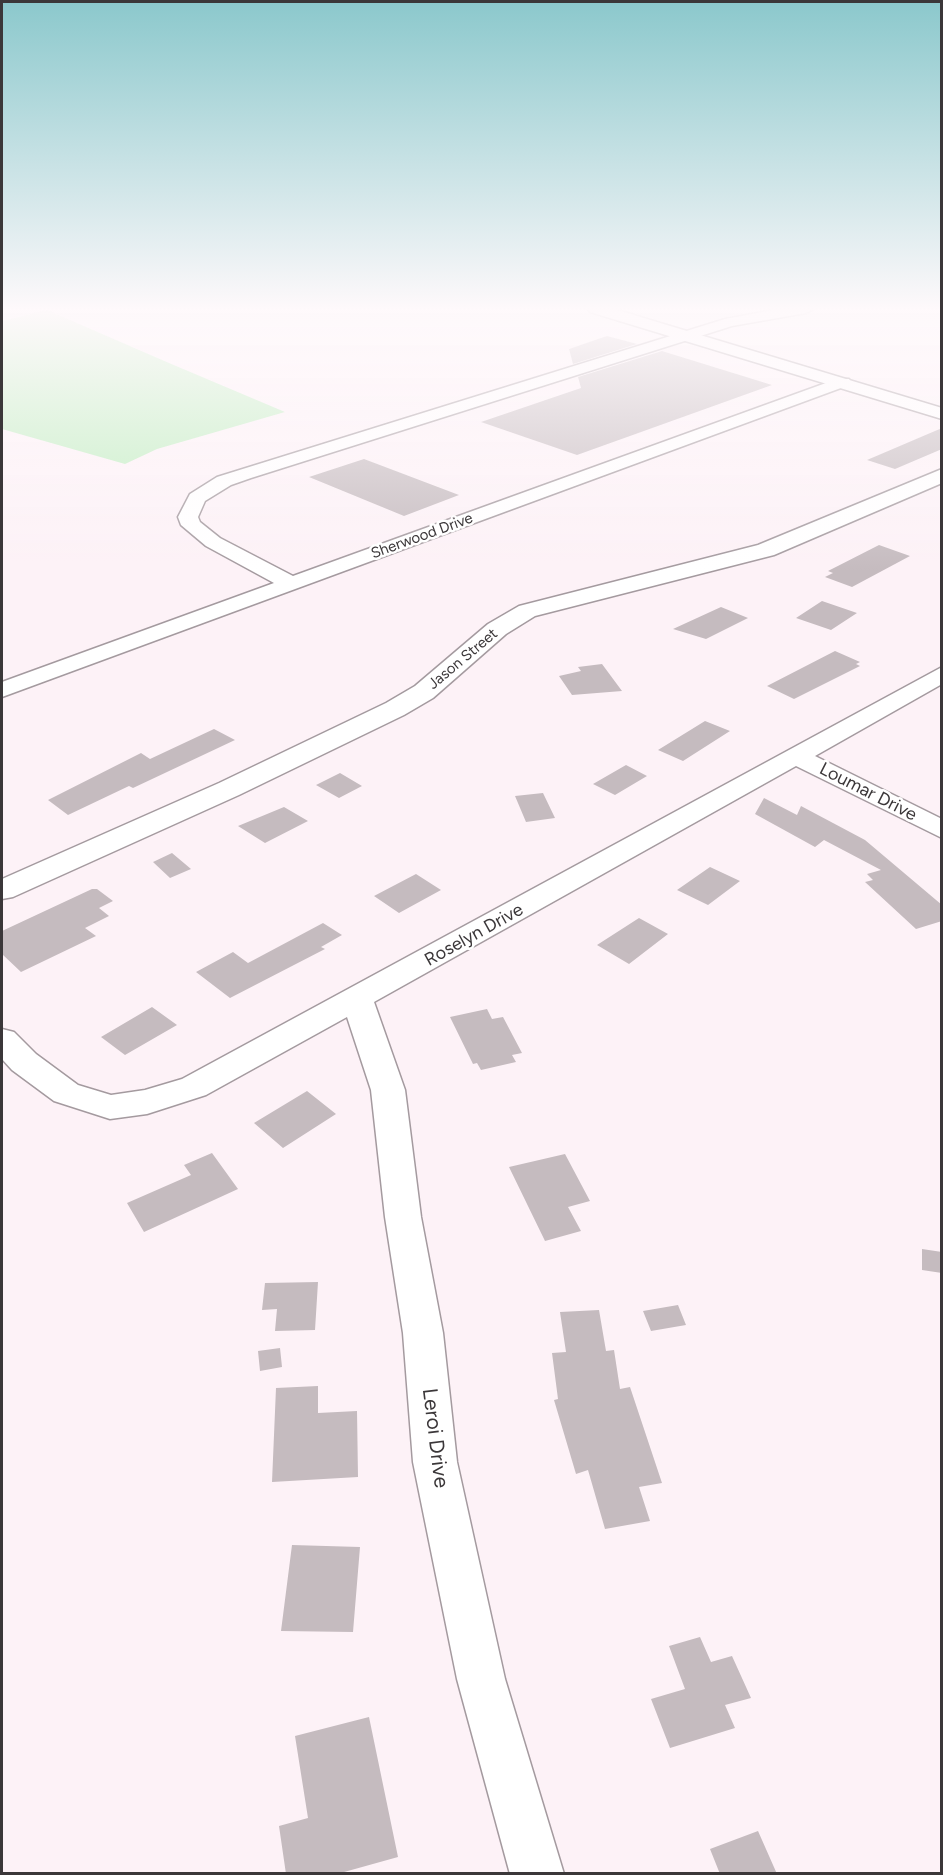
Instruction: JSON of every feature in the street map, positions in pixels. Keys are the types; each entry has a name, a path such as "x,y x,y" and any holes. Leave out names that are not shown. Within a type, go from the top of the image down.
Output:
{"street":[{"path":"289,584 213,542 190,525 188,517 197,498 216,485 244,474 494,396"},
{"name":"Sherwood Drive","path":"2,690 803,396"},
{"path":"888,396 942,414"},
{"name":"Jason Street","path":"6,883 229,789 395,709 424,692 497,629 527,611 766,550 865,510 942,475"},
{"name":"Roselyn Drive","path":"2,1040 24,1062 66,1094 110,1107 147,1102 194,1087 942,674"},
{"name":"Loumar Drive","path":"794,755 942,830"},
{"name":"Leroi Drive","path":"357,999 388,1090 403,1217 423,1334 435,1462 481,1679 537,1874"}],"green space":[{"path":"2,396 248,396 285,412 157,449 125,464 2,429"}],"building":[{"path":"556,396 740,396 577,455 481,422"},
{"path":"942,428 942,449 895,469 867,460"},
{"path":"364,459 459,495 404,516 309,477"},
{"path":"879,545 910,556 852,587 825,577 833,573 828,571"},
{"path":"822,601 857,613 831,630 796,618"},
{"path":"721,607 748,618 706,639 673,629"},
{"path":"835,651 860,662 856,664 860,666 794,699 767,686"},
{"path":"602,664 622,691 572,695 559,676 581,671 578,667"},
{"path":"705,721 730,731 683,761 658,750"},
{"path":"214,729 235,740 133,788 129,786 68,815 48,800 141,753 150,759"},
{"path":"626,765 647,776 615,795 593,784"},
{"path":"340,773 362,786 339,798 316,785"},
{"path":"543,793 555,818 526,822 515,796"},
{"path":"764,798 797,815 801,806 865,840 942,905 942,921 916,929 865,882 873,880 867,874 881,870 824,840 815,847 755,814"},
{"path":"284,807 308,821 265,843 238,826"},
{"path":"172,853 191,869 170,878 153,862"},
{"path":"710,867 740,881 708,905 677,890"},
{"path":"416,874 441,890 399,913 374,896"},
{"path":"92,889 97,889 113,901 99,908 109,916 85,928 96,936 21,972 2,954 2,931"},
{"path":"639,918 668,934 629,964 597,945"},
{"path":"323,923 342,935 321,947 325,949 230,998 196,972 233,952 248,963"},
{"path":"152,1007 177,1025 125,1055 101,1037"},
{"path":"487,1009 492,1019 503,1017 522,1053 512,1055 516,1062 481,1070 477,1063 473,1064 450,1017"},
{"path":"307,1091 336,1114 283,1148 254,1123"},
{"path":"212,1153 238,1189 144,1232 127,1203 191,1175 184,1165"},
{"path":"565,1154 590,1201 568,1207 581,1231 545,1241 509,1167"},
{"path":"922,1249 942,1252 942,1273 922,1270"},
{"path":"318,1282 315,1330 275,1331 277,1309 262,1310 265,1283"},
{"path":"678,1305 686,1325 651,1331 643,1311"},
{"path":"599,1310 606,1351 614,1350 620,1389 630,1387 662,1483 639,1487 650,1521 605,1529 588,1470 576,1474 554,1400 558,1399 552,1353 566,1352 560,1312"},
{"path":"280,1348 282,1367 260,1371 258,1351"},
{"path":"318,1386 318,1413 357,1411 358,1477 272,1482 276,1388"},
{"path":"292,1545 360,1547 353,1632 281,1631"},
{"path":"700,1637 711,1662 732,1656 751,1698 725,1705 735,1728 670,1748 651,1699 685,1689 669,1646"},
{"path":"369,1717 398,1857 337,1874 286,1874 279,1826 308,1818 295,1736"},
{"path":"758,1831 777,1874 720,1874 710,1849"}]}
